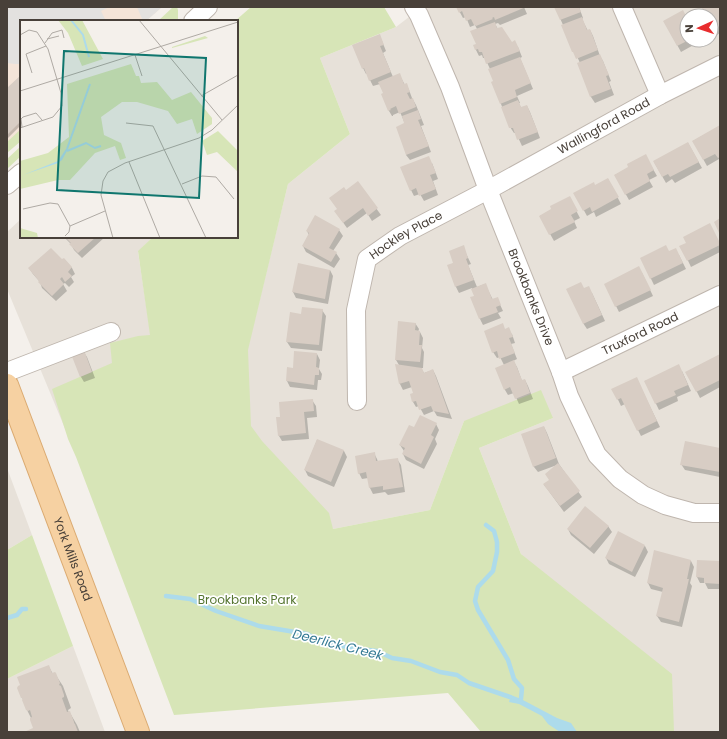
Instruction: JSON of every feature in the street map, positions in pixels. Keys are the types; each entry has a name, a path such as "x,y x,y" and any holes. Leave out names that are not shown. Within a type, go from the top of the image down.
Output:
{"main road":[{"name":"York Mills Road","path":"7,385 138,732"}],"street":[{"name":"Brookbanks Drive","path":"414,7 419,15 450,87 488,190 561,372 569,396 597,455 620,479 643,495 665,505 694,513 720,513"},
{"path":"622,7 660,95"},
{"name":"Wallingford Road","path":"488,190 660,95 720,65"},
{"path":"7,186 20,174"},
{"name":"Hockley Place","path":"357,401 356,310 367,259 400,236 488,190"},
{"name":"Truxford Road","path":"561,372 720,295"},
{"path":"7,372 111,332"}],"shaded area":[{"path":"7,7 162,7 147,20 20,20 20,136 7,147"},
{"path":"7,7 109,7 101,11 106,20 20,20 20,64 7,63"},
{"path":"137,7 162,7 147,20 143,20"},
{"path":"422,7 720,7 720,732 673,732 521,554 479,448 553,418 464,421 430,510 333,529 258,465 239,384 288,184 350,134 320,58 396,27"},
{"path":"20,220 20,238 152,238 138,252 162,409 71,443 7,289 7,232"},
{"path":"7,468 32,535 7,550"},
{"path":"73,646 105,732 7,732 7,679"}],"green space":[{"path":"173,7 177,7 177,20 159,20"},
{"name":"Brookbanks Park","path":"251,7 384,7 396,27 320,58 350,134 288,184 248,350 251,426 262,441 329,513 333,529 430,510 464,421 541,390 553,418 479,448 521,554 672,674 674,732 481,732 448,693 174,715 68,439 52,389 112,363 110,343 138,336 150,335 138,251 152,238 238,238 238,20 236,20"},
{"path":"20,130 20,142 7,153 7,142"},
{"path":"20,147 20,157 7,169 7,159"},
{"path":"32,535 73,646 7,679 7,550"}],"water":[{"path":"511,695 557,718 571,723 577,732 560,732 548,724 542,716 519,704 509,702"}],"building":[{"path":"456,7 526,7 495,20 494,17 492,18 493,19 476,26 471,19 466,21 462,11 459,13"},
{"path":"554,7 579,7 581,12 560,20"},
{"path":"720,7 720,26 719,8 702,8"},
{"path":"679,12 679,45 677,46 663,21"},
{"path":"582,17 587,30 590,29 598,50 576,59 561,25"},
{"path":"495,22 497,28 502,27 512,42 515,40 520,51 486,64 482,52 479,52 478,49 475,50 473,45 476,44 470,31"},
{"path":"380,34 384,45 380,46 391,72 369,81 364,68 362,69 352,45"},
{"path":"600,54 609,75 606,76 611,89 590,97 577,63"},
{"path":"520,57 531,83 515,90 517,97 500,104 491,82 493,81 488,69"},
{"path":"400,73 404,84 407,83 410,92 407,93 410,99 413,98 416,107 399,114 396,106 388,111 378,82"},
{"path":"20,76 20,122 7,135 7,86 8,87"},
{"path":"518,100 521,107 527,105 538,132 517,140 513,128 509,128 501,107"},
{"path":"418,110 421,119 418,120 429,146 406,155 396,127 404,123 402,116"},
{"path":"720,125 720,157 718,158 715,154 703,160 692,141"},
{"path":"688,142 699,162 670,177 668,174 662,177 653,161"},
{"path":"646,154 654,170 647,174 650,181 625,195 614,175 628,167 627,164"},
{"path":"429,156 436,173 430,175 436,189 419,196 416,188 410,191 400,167"},
{"path":"608,178 619,197 592,212 590,207 583,211 573,193 594,182 595,185"},
{"path":"358,181 378,208 368,216 363,208 343,223 334,211 337,209 329,198 344,187 346,190"},
{"path":"570,196 578,211 571,215 575,222 549,235 539,216 551,209 550,206"},
{"path":"315,215 340,229 329,248 337,252 331,262 302,246 309,233 306,231"},
{"path":"720,218 720,235 714,222"},
{"path":"710,223 720,245 687,261 679,246 686,243 683,237"},
{"path":"66,238 95,238 78,253 69,244 71,243"},
{"path":"464,245 468,258 466,259 474,280 455,287 447,265 453,263 449,251"},
{"path":"666,245 669,251 676,248 683,263 650,279 640,258"},
{"path":"51,248 62,259 64,258 72,267 68,272 72,276 65,282 62,277 60,279 64,284 52,296 38,282 39,281 28,268"},
{"path":"298,263 330,270 325,299 292,292"},
{"path":"639,266 651,290 615,307 604,284"},
{"path":"581,282 584,288 589,286 602,315 583,324 566,289"},
{"path":"486,283 492,299 498,297 501,305 496,307 498,312 479,319 470,297 474,296 471,289"},
{"path":"302,307 323,309 319,345 286,342 290,312 301,314"},
{"path":"398,321 416,323 415,330 420,331 419,345 422,345 420,362 395,360"},
{"path":"503,323 505,329 509,327 513,337 509,338 515,353 499,359 497,351 492,353 484,331"},
{"path":"84,350 92,372 80,377 71,354"},
{"path":"294,351 317,353 316,367 319,368 319,375 315,375 314,385 286,381 287,367 293,368"},
{"path":"720,354 720,380 696,392 685,372"},
{"path":"514,360 522,380 525,379 530,393 515,399 510,387 504,390 495,368"},
{"path":"395,364 422,368 424,373 433,369 449,414 433,411 431,406 419,410 416,401 412,402 410,394 413,393 409,381 399,384"},
{"path":"679,364 688,385 674,391 676,395 655,404 644,381"},
{"path":"637,377 657,421 637,431 621,398 617,400 611,389"},
{"path":"313,399 314,411 304,412 306,433 278,436 276,417 280,417 279,402"},
{"path":"420,415 437,423 431,435 434,437 421,464 402,454 405,448 399,445 409,425 414,427"},
{"path":"544,426 556,458 533,467 521,434"},
{"path":"317,439 344,450 331,482 304,470"},
{"path":"685,441 720,448 720,472 680,465"},
{"path":"375,452 376,461 398,458 403,487 383,490 383,486 369,488 366,472 358,474 355,456"},
{"path":"558,463 580,491 560,506 543,484 549,480 545,474"},
{"path":"585,506 609,526 590,548 567,529"},
{"path":"618,531 645,545 632,572 605,558"},
{"path":"654,550 691,560 687,579 689,579 679,622 656,616 663,588 647,583"},
{"path":"697,560 720,561 720,584 704,583 704,578 696,577"},
{"path":"49,665 52,673 56,673 60,683 59,685 61,686 64,695 62,698 67,712 70,711 78,732 24,732 33,728 30,720 32,717 30,710 26,710 22,700 23,698 21,698 17,688 20,685 17,677"}],"waterway":[{"path":"486,525 494,531 497,542 497,552 493,571 478,587 475,601 478,610 508,660 514,679 522,688 521,699"},
{"name":"Deerlick Creek","path":"166,596 190,599 216,611 259,626 307,634 321,641 351,648 377,651 392,658 411,661 440,672 457,675 469,683 510,697"},
{"name":"Deerlick Creek","path":"7,618 17,615 22,609 26,609"}]}
